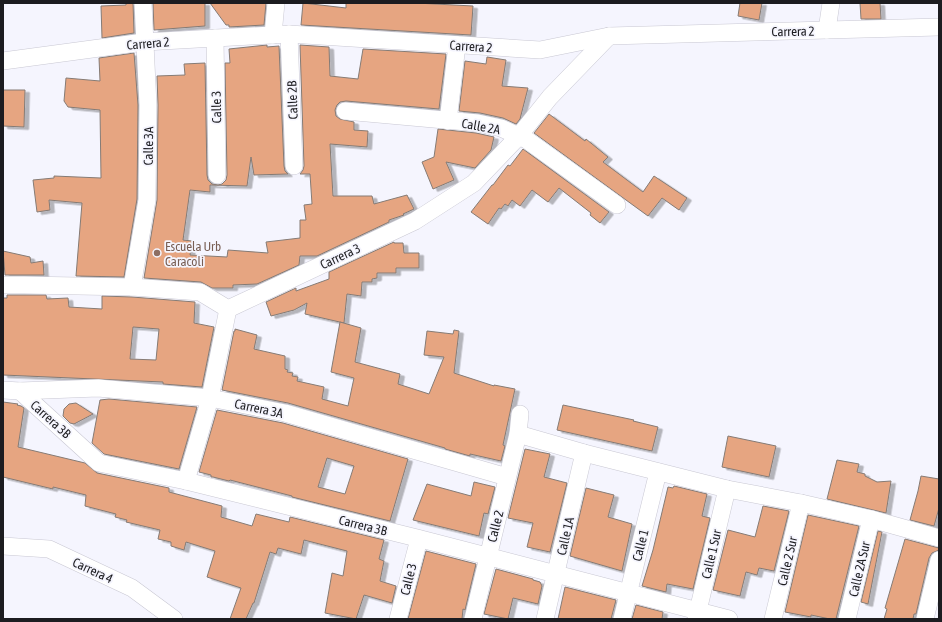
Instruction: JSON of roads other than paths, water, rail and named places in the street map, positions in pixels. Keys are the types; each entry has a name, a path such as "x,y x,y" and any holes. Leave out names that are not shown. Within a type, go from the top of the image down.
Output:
{"street":[{"name":"Calle 3A","path":"132,288 147,200 148,105 143,3"},
{"path":"276,3 281,35"},
{"path":"827,30 831,3"},
{"name":"Carrera 2","path":"3,60 144,42 281,35 540,50 608,36 939,27"},
{"name":"Calle 2B","path":"281,35 294,166"},
{"name":"Carrera 3","path":"228,309 415,221 474,183 518,137 550,97 608,36"},
{"name":"Calle 3","path":"215,38 217,175"},
{"path":"448,121 457,45"},
{"name":"Calle 2A","path":"346,111 478,124 501,128 527,140 617,206"},
{"path":"3,286 24,285 132,288 200,292 228,309 210,398 186,481"},
{"name":"Carrera 3A","path":"3,390 20,391 98,388 210,398 285,413 507,477"},
{"name":"Carrera 3B","path":"20,391 99,463 186,481 488,556 629,593 697,615 729,619"},
{"path":"520,414 518,434 584,453 726,489 801,503 871,519 939,538"},
{"name":"Calle 2","path":"473,619 518,434"},
{"name":"Calle 1A","path":"545,619 584,453"},
{"name":"Calle 1","path":"622,619 658,472"},
{"name":"Calle 1 Sur","path":"697,615 726,489"},
{"name":"Calle 2 Sur","path":"773,619 801,503"},
{"name":"Calle 2A Sur","path":"847,619 871,519"},
{"name":"Calle 3","path":"398,619 419,539"},
{"name":"Carrera 4","path":"3,546 49,550 132,588 174,619"},
{"path":"925,619 939,560"}],"place":[{"name":"Escuela Urb Caracoli","path":"157,253"}]}
